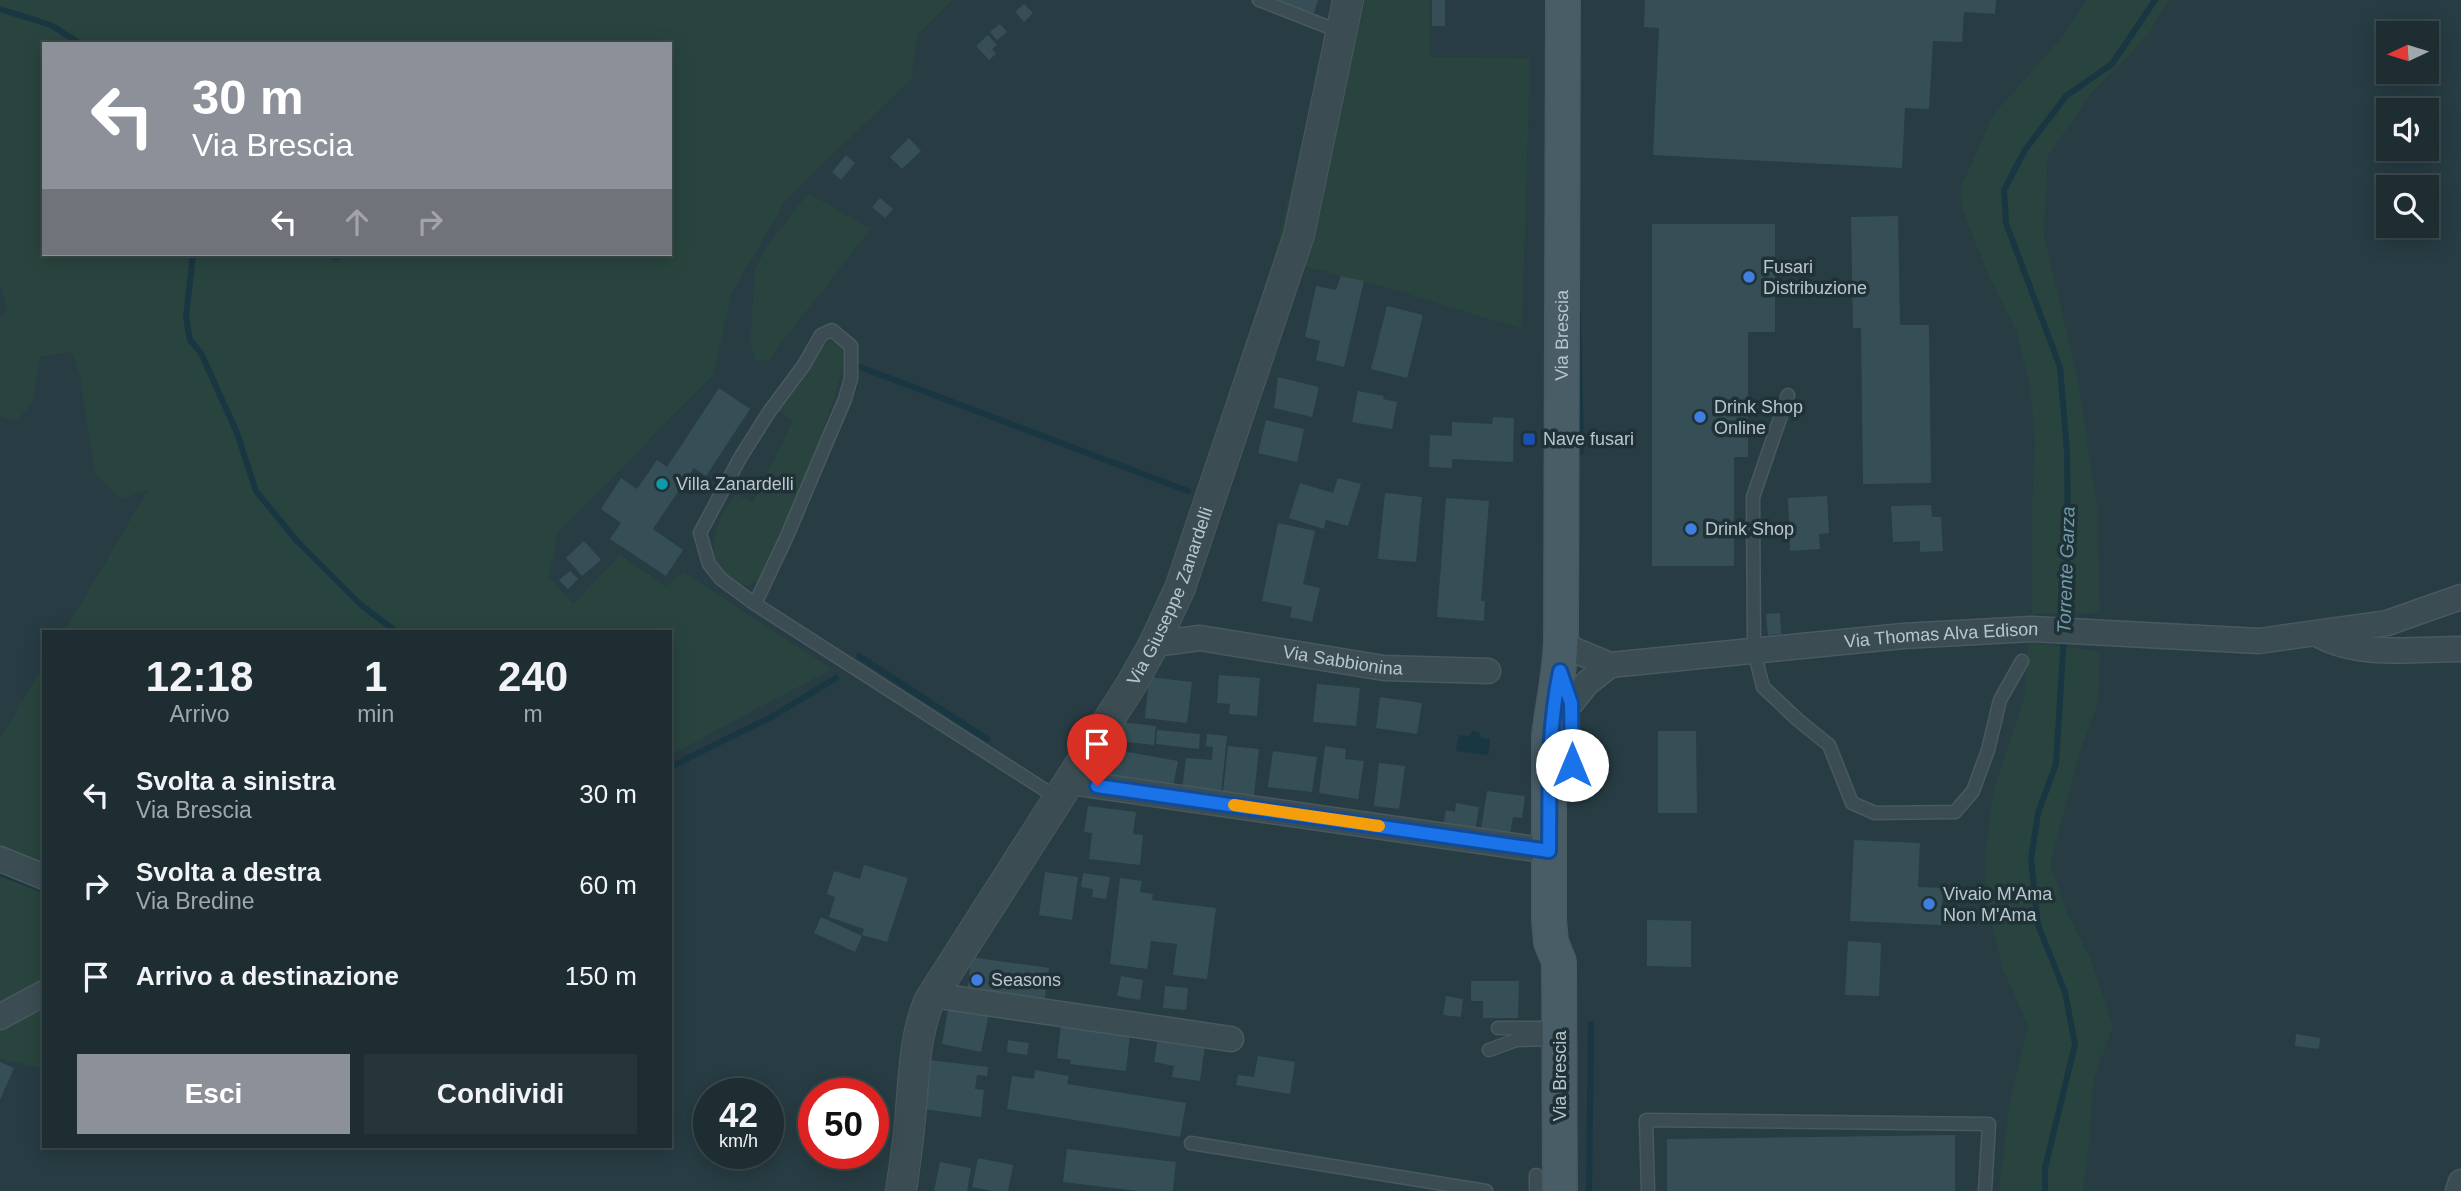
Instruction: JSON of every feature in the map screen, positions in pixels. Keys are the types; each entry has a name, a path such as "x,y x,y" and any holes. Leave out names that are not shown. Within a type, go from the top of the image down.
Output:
{"main road":[{"name":"Via Brescia","path":"1548,1183 1560,1034 1559,961 1551,942 1549,920 1549,736 1561,656 1563,0"},
{"name":"Via Brescia","path":"1559,961 1572,923 1571,703 1561,656"}],"street":[{"name":"Via Giuseppe Zanardelli","path":"901,1191 908,1146 916,1048 920,1023 932,995 999,882 1065,790 1107,710 1154,644 1171,609 1199,536 1299,235 1348,0"},
{"path":"1563,419 1571,464 1571,619 1575,631 1610,665 1587,683 1571,703"},
{"name":"Via Thomas Alva Edison","path":"1561,656 1574,650 1610,665 1903,636 2031,629 2259,641 2396,620 2461,597"},
{"path":"1171,609 1200,638"},
{"path":"2396,620 2412,649"},
{"path":"2317,634 2333,644 2355,649 2461,649"},
{"name":"Via Sabbionina","path":"1154,644 1200,638 1384,668 1488,671"},
{"path":"1065,790 1549,851"},
{"path":"0,859 42,876"},
{"path":"0,1017 42,994"},
{"path":"932,995 1231,1039"},
{"path":"2458,1191 2461,1182"}],"lane":[{"path":"1259,0 1341,33"},
{"path":"755,604 834,430 851,378 851,346 832,330 821,335 804,365 769,412 699,533 709,564 721,579 755,604 1065,790"},
{"path":"1788,395 1753,497 1754,651 1763,687 1829,745 1852,803 1875,813 1955,812 1973,791 1988,750 2000,700 2022,661"},
{"path":"1498,1028 1560,1034"},
{"path":"1489,1050 1516,1040 1560,1034"},
{"path":"1648,1191 1646,1120 1989,1124 1985,1191"},
{"path":"1191,1143 1486,1191"},
{"path":"1536,1191 1548,1183"}],"green space":[{"path":"0,0 952,0 918,34 911,80 788,197 731,294 714,374 558,533 549,576 573,604 620,555 666,586 684,572 832,669 672,754 672,630 65,630 148,490 122,499 95,474 80,377 71,352 40,357 33,402 17,421 0,416 0,319 7,310 0,284"},
{"path":"1336,0 1429,0 1429,57 1530,58 1522,329 1391,289 1274,258"},
{"path":"2087,0 2169,0 2148,35 2089,96 2048,156 2044,236 2078,380 2097,507 2100,613 2032,614 2035,441 2030,386 2016,330 1991,281 1962,209 1961,187 1993,115 2063,36"},
{"path":"808,193 871,229 770,361 756,360 750,344 755,268 771,241"},
{"path":"828,341 840,342 845,362 817,452 758,580 749,586 733,580 722,571 716,560 715,534 727,506 736,494 753,503 793,420 777,411 811,368 818,351"},
{"path":"2028,642 2100,651 2098,702 2080,752 2050,864 2067,912 2091,960 2113,1025 2093,1083 2083,1191 1999,1191 2010,1101 2028,1025 2003,969 1987,907 1985,859 1993,792 2024,698"},
{"path":"42,668 42,1071 37,1067 0,1059 0,739"}],"water":[{"path":"1473,731 1479,732 1481,738 1490,739 1488,755 1456,751 1459,735 1469,736"}],"building":[{"path":"1280,0 1318,0 1314,13 1279,3"},
{"path":"1432,0 1445,0 1445,26 1432,26"},
{"path":"1645,0 1996,0 1995,14 1964,12 1962,42 1933,41 1929,109 1905,108 1902,168 1653,155 1659,28 1644,27"},
{"path":"1024,4 1033,13 1024,22 1015,12"},
{"path":"1000,24 1007,32 997,40 990,32"},
{"path":"988,35 997,45 992,49 996,54 989,60 976,46"},
{"path":"909,138 921,151 902,169 890,157"},
{"path":"846,155 855,163 841,180 832,172"},
{"path":"880,198 893,209 885,218 872,207"},
{"path":"1898,216 1900,325 1929,325 1931,483 1863,484 1861,328 1853,328 1851,217"},
{"path":"1652,224 1775,224 1775,332 1748,332 1748,457 1734,457 1734,566 1652,566"},
{"path":"1341,276 1364,281 1344,367 1316,360 1320,341 1305,337 1316,286 1336,290"},
{"path":"1387,306 1423,315 1407,378 1371,369"},
{"path":"1278,377 1319,387 1312,417 1274,408"},
{"name":"Villa Zanardelli","path":"719,388 750,409 706,476 694,468 653,529 683,550 666,576 610,539 621,523 601,509 621,478 637,489 657,460 667,467"},
{"path":"1358,391 1384,396 1383,399 1397,402 1392,429 1352,422"},
{"path":"1493,417 1514,418 1513,462 1452,459 1452,468 1429,467 1430,435 1452,436 1452,422 1492,424"},
{"path":"1266,420 1304,429 1297,462 1258,453"},
{"path":"1338,478 1361,484 1348,526 1326,520 1324,529 1289,518 1300,483 1333,493"},
{"path":"1385,493 1422,497 1416,562 1378,559"},
{"path":"1827,496 1829,533 1819,534 1820,549 1790,551 1788,498"},
{"path":"1446,498 1489,501 1481,601 1485,601 1484,621 1437,617"},
{"path":"1931,505 1932,517 1941,517 1943,551 1920,552 1920,541 1893,542 1891,506"},
{"path":"1278,523 1315,531 1303,584 1320,588 1312,622 1290,617 1292,607 1262,601"},
{"path":"584,541 601,560 582,576 566,558"},
{"path":"570,571 578,579 568,589 559,580"},
{"path":"1780,613 1781,634 1768,635 1766,614"},
{"path":"1219,675 1260,678 1257,716 1229,714 1230,704 1217,703"},
{"path":"1149,677 1192,682 1187,723 1145,718"},
{"path":"1317,684 1360,688 1356,726 1313,722"},
{"path":"1380,697 1422,703 1417,734 1376,728"},
{"path":"1120,722 1156,726 1154,745 1117,741"},
{"path":"1157,730 1200,734 1199,749 1156,744"},
{"path":"1658,731 1696,731 1697,813 1658,813"},
{"path":"1207,734 1227,736 1221,794 1182,790 1186,758 1212,760 1213,747 1206,746"},
{"path":"1228,746 1259,749 1254,795 1223,792"},
{"path":"1325,746 1346,749 1345,759 1364,761 1358,799 1319,793"},
{"path":"1111,749 1178,761 1173,787 1107,776"},
{"path":"1273,751 1317,757 1312,792 1268,787"},
{"path":"1379,763 1405,766 1399,809 1374,806"},
{"path":"1487,791 1525,796 1522,818 1513,817 1510,834 1481,830"},
{"path":"1456,803 1479,807 1475,832 1443,827 1446,810 1455,812"},
{"path":"1088,806 1136,812 1133,834 1143,835 1140,865 1089,859 1092,833 1084,832"},
{"path":"1854,840 1920,843 1918,887 1943,888 1941,925 1850,921"},
{"path":"864,865 908,878 887,942 862,935 864,929 829,917 835,897 827,894 834,871 860,879"},
{"path":"1045,872 1078,877 1072,920 1039,915"},
{"path":"1083,873 1110,877 1106,899 1092,897 1093,889 1081,887"},
{"path":"1120,878 1142,881 1140,892 1153,894 1152,900 1216,908 1207,979 1173,975 1177,944 1151,941 1147,969 1110,964"},
{"path":"821,917 862,936 855,952 814,933"},
{"path":"1647,920 1691,921 1691,967 1647,966"},
{"path":"1848,941 1881,943 1879,996 1845,995"},
{"path":"971,957 1049,968 1044,1005 967,995"},
{"path":"1121,976 1143,980 1140,1000 1117,996"},
{"path":"1471,981 1519,981 1518,1018 1483,1018 1483,1001 1471,1001"},
{"path":"1165,986 1188,988 1186,1010 1163,1008"},
{"path":"1446,996 1463,999 1461,1017 1443,1015"},
{"path":"949,1005 989,1013 981,1052 942,1044"},
{"path":"1061,1025 1130,1033 1126,1071 1070,1064 1071,1060 1057,1058"},
{"path":"2296,1034 2320,1038 2319,1049 2295,1046"},
{"path":"1158,1037 1205,1045 1200,1081 1172,1077 1174,1066 1154,1062"},
{"path":"1008,1040 1029,1043 1027,1055 1007,1052"},
{"path":"1258,1056 1295,1062 1290,1094 1236,1085 1238,1075 1254,1077"},
{"path":"929,1060 988,1067 987,1076 977,1075 975,1089 984,1090 981,1117 923,1109"},
{"path":"0,1062 14,1068 0,1100"},
{"path":"1035,1070 1069,1076 1067,1084 1186,1103 1180,1137 1007,1109 1012,1076 1034,1079"},
{"path":"1955,1135 1955,1191 1667,1191 1667,1139"},
{"path":"1067,1149 1176,1162 1173,1191 1138,1191 1063,1182"},
{"path":"978,1158 1013,1165 1008,1191 972,1187"},
{"path":"940,1162 971,1168 967,1191 934,1191"}],"waterway":[{"name":"Torrente Garza","path":"2064,625 2068,538 2067,451 2060,367 2006,223 2004,190 2025,150 2066,96 2112,64 2155,0"},
{"path":"0,9 51,25 78,42"},
{"path":"193,256 186,317 190,340 201,353 237,433 256,491 297,541 361,605 394,630"},
{"path":"1578,312 1581,452"},
{"path":"860,367 1188,491"},
{"name":"Torrente Garza","path":"2045,1191 2045,1168 2075,1044 2065,992 2038,925 2031,859 2038,813 2056,764 2064,636"},
{"path":"859,656 987,739"},
{"path":"672,766 773,716 836,678"},
{"path":"0,873 42,889"},
{"path":"1589,1191 1591,1024"}],"slow traffic":[{"path":"1234,805 1379,826"}],"place":[{"name":"Fusari Distribuzione","path":"1749,277"},
{"name":"Drink Shop Online","path":"1700,417"},
{"name":"Nave fusari","path":"1529,439"},
{"name":"Villa Zanardelli","path":"662,484"},
{"name":"Drink Shop","path":"1691,529"},
{"name":"Vivaio M'Ama Non M'Ama","path":"1929,904"},
{"name":"Seasons","path":"977,980"}],"route":[{"path":"1097,786 1549,851 1549,736 1560,671 1571,703 1572,765"}]}
